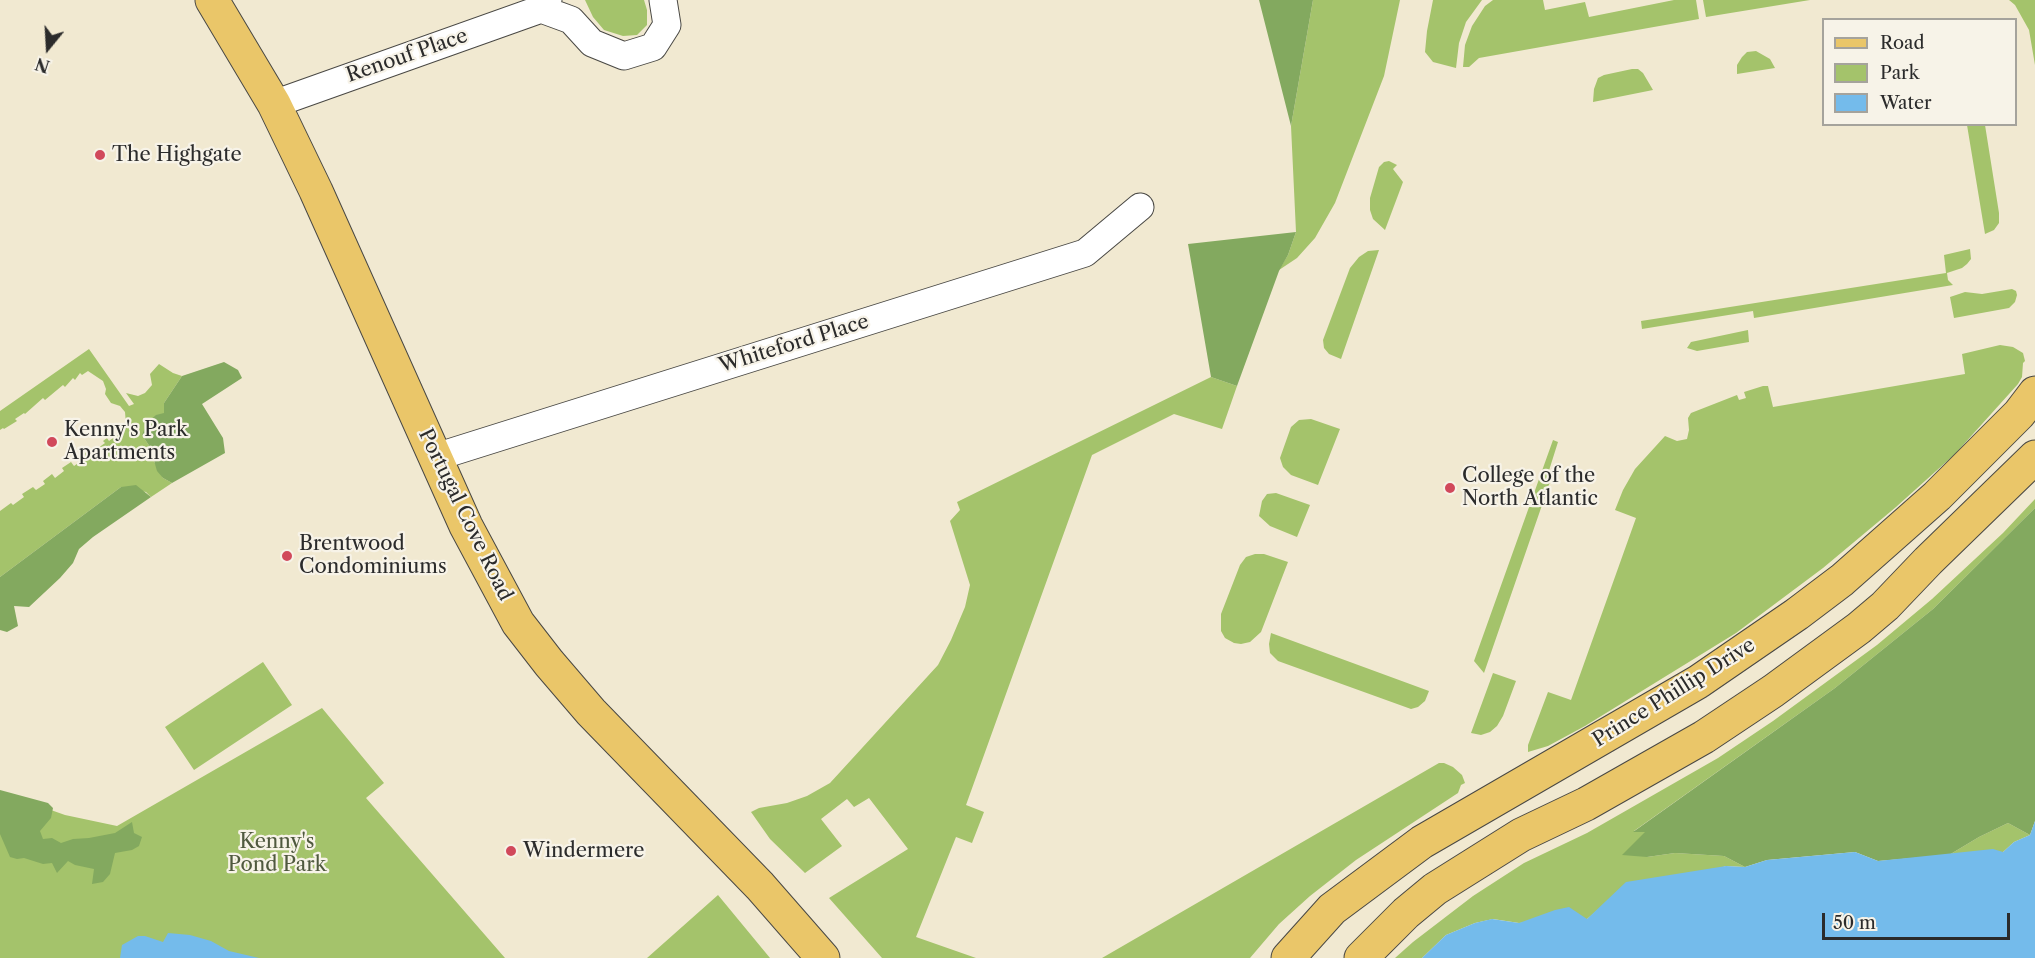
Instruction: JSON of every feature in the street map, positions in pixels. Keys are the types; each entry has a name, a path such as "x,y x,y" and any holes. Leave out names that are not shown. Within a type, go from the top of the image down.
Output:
{"main road":[{"name":"Portugal Cove Road","path":"212,0 274,104 316,191 466,526 518,623 591,712 760,886 823,958"},
{"name":"Prince Phillip Drive","path":"1288,958 1332,909 1422,842 1689,688 1797,614 1842,580 1937,496 2019,414 2035,393"},
{"path":"1361,958 1397,920 1435,889 1521,835 1586,804 1704,737 1773,691 1885,606 2035,457"}],"street":[{"name":"Renouf Place","path":"274,104 545,5 571,20 592,42 624,56 653,47 667,25 663,0"},
{"name":"Whiteford Place","path":"436,457 1085,253 1140,207"}],"green space":[{"path":"585,0 644,0 647,25 637,35 623,36 604,30 593,17"},
{"path":"1259,0 1313,0 1291,126"},
{"path":"1313,0 1400,0 1384,76 1335,203 1315,238 1297,258 1279,270 1288,255 1296,232 1291,126"},
{"path":"1433,0 1482,0 1466,22 1459,43 1456,68 1433,62 1425,52"},
{"path":"1493,0 1543,0 1545,10 1585,2 1589,17 1674,0 1696,0 1699,19 1479,58 1469,67 1463,67 1465,45 1472,26 1485,6"},
{"path":"1703,0 1810,0 1706,17"},
{"path":"2009,0 2035,0 2035,65 2029,30 2015,5"},
{"path":"1756,51 1770,59 1775,68 1737,74 1737,65 1742,57 1747,52"},
{"path":"1638,69 1643,73 1653,90 1593,102 1598,78"},
{"path":"1967,126 1985,126 1999,223 1994,230 1985,234"},
{"path":"1389,161 1397,165 1393,169 1403,182 1385,230 1373,219 1370,198 1379,167"},
{"path":"1296,232 1288,255 1279,271 1237,386 1211,377 1188,244"},
{"path":"1970,249 1971,259 1967,264 1947,273 1948,280 1953,285 1754,318 1753,311 1642,329 1641,321 1946,273 1944,255"},
{"path":"1379,250 1341,359 1329,354 1324,348 1323,340 1350,268 1359,257 1368,251"},
{"path":"2012,289 2017,295 2015,302 2009,308 1954,318 1950,297 1965,292 1982,294"},
{"path":"1748,330 1749,342 1697,351 1687,348 1691,342"},
{"path":"2000,345 2013,347 2023,353 2025,361 2018,384 1955,454 1896,507 1823,568 1736,633 1585,726 1548,746 1528,752 1528,745 1548,692 1571,700 1636,518 1615,510 1623,490 1635,469 1665,436 1677,441 1687,439 1688,418 1691,413 1737,395 1739,400 1746,398 1744,392 1763,386 1768,386 1773,407 1965,374 1962,354"},
{"path":"89,349 129,406 134,404 126,393 138,396 145,393 152,385 150,374 159,364 182,376 164,403 164,414 142,435 150,447 151,456 163,478 172,483 151,497 146,492 121,487 0,577 0,511 24,497 22,494 33,487 36,490 45,484 43,481 52,474 55,478 64,471 62,468 71,462 74,466 84,459 82,455 91,449 94,451 105,443 103,441 107,438 109,441 121,432 119,429 126,424 125,412 120,406 111,403 105,394 103,381 88,371 82,375 80,373 75,380 73,378 65,387 63,385 45,400 43,398 25,414 15,419 17,421 0,430 0,411"},
{"path":"224,362 238,370 242,378 202,404 223,438 225,453 172,483 157,471 150,447 142,435 147,423 156,415 164,413 164,403 182,376"},
{"path":"1211,377 1237,386 1222,429 1174,414 1092,455 966,805 984,812 972,843 956,837 916,937 976,958 882,958 829,898 908,849 869,798 854,807 847,799 821,819 842,846 805,873 770,839 751,812 807,796 830,783 938,665 965,607 970,585 950,521 960,510 957,502"},
{"path":"1311,419 1340,429 1318,485 1291,475 1283,467 1280,458 1291,427 1299,420"},
{"path":"1553,440 1558,442 1546,480 1550,482 1484,673 1474,661"},
{"path":"136,485 151,497 79,549 73,563 29,607 14,606 18,626 7,632 0,630 0,577 121,487"},
{"path":"1276,493 1310,505 1297,537 1270,526 1259,516 1262,501 1267,494"},
{"path":"2035,499 2035,508 1933,609 1835,688 1634,831 1646,831 1647,857 1675,853 1724,856 1745,867 1726,866 1599,909 1587,919 1519,923 1493,919 1475,923 1446,935 1422,958 1395,958 1473,896 1524,863 1587,833 1718,758 1773,721 1877,645 1932,599 2003,533"},
{"path":"2035,508 2035,821 2030,835 2008,823 1949,855 1878,861 1855,852 1767,860 1745,867 1724,856 1675,853 1647,857 1622,855 1645,832 1633,832 1835,688 1933,609"},
{"path":"1264,554 1288,562 1261,632 1250,642 1234,643 1225,638 1221,631 1221,614 1240,565 1246,557"},
{"path":"1271,633 1429,691 1425,701 1411,709 1278,661 1270,653"},
{"path":"263,662 292,705 194,770 165,727"},
{"path":"1493,673 1516,681 1497,726 1481,735 1471,733"},
{"name":"Kenny's Pond Park","path":"322,708 384,783 366,798 505,958 0,958 0,792 65,815 117,826"},
{"path":"1439,763 1453,767 1462,775 1465,783 1461,785 1458,793 1356,860 1310,896 1279,924 1250,958 1102,958"},
{"path":"0,790 48,803 53,808 51,818 40,831 43,839 52,838 61,843 73,839 89,838 115,833 132,822 134,833 142,837 139,846 132,850 115,853 110,874 103,882 92,884 94,869 68,861 57,873 52,863 43,864 24,858 10,857 0,834"},
{"path":"2008,823 2030,835 2014,842 2003,852 1949,855 1979,837"},
{"path":"718,895 770,958 647,958"}],"water":[{"path":"2035,821 2035,958 1422,958 1446,935 1475,923 1492,919 1519,923 1569,907 1587,919 1626,882 1726,866 1745,867 1767,860 1855,852 1878,861 1993,849 2003,852 2014,842 2030,835"},
{"path":"168,933 190,935 211,941 229,951 259,958 120,958 122,945 138,936 163,942"}],"place":[{"name":"The Highgate","path":"100,155"},
{"name":"Kenny's Park Apartments","path":"52,442"},
{"name":"College of the North Atlantic","path":"1450,488"},
{"name":"Brentwood Condominiums","path":"287,556"},
{"name":"Windermere","path":"511,851"}]}
